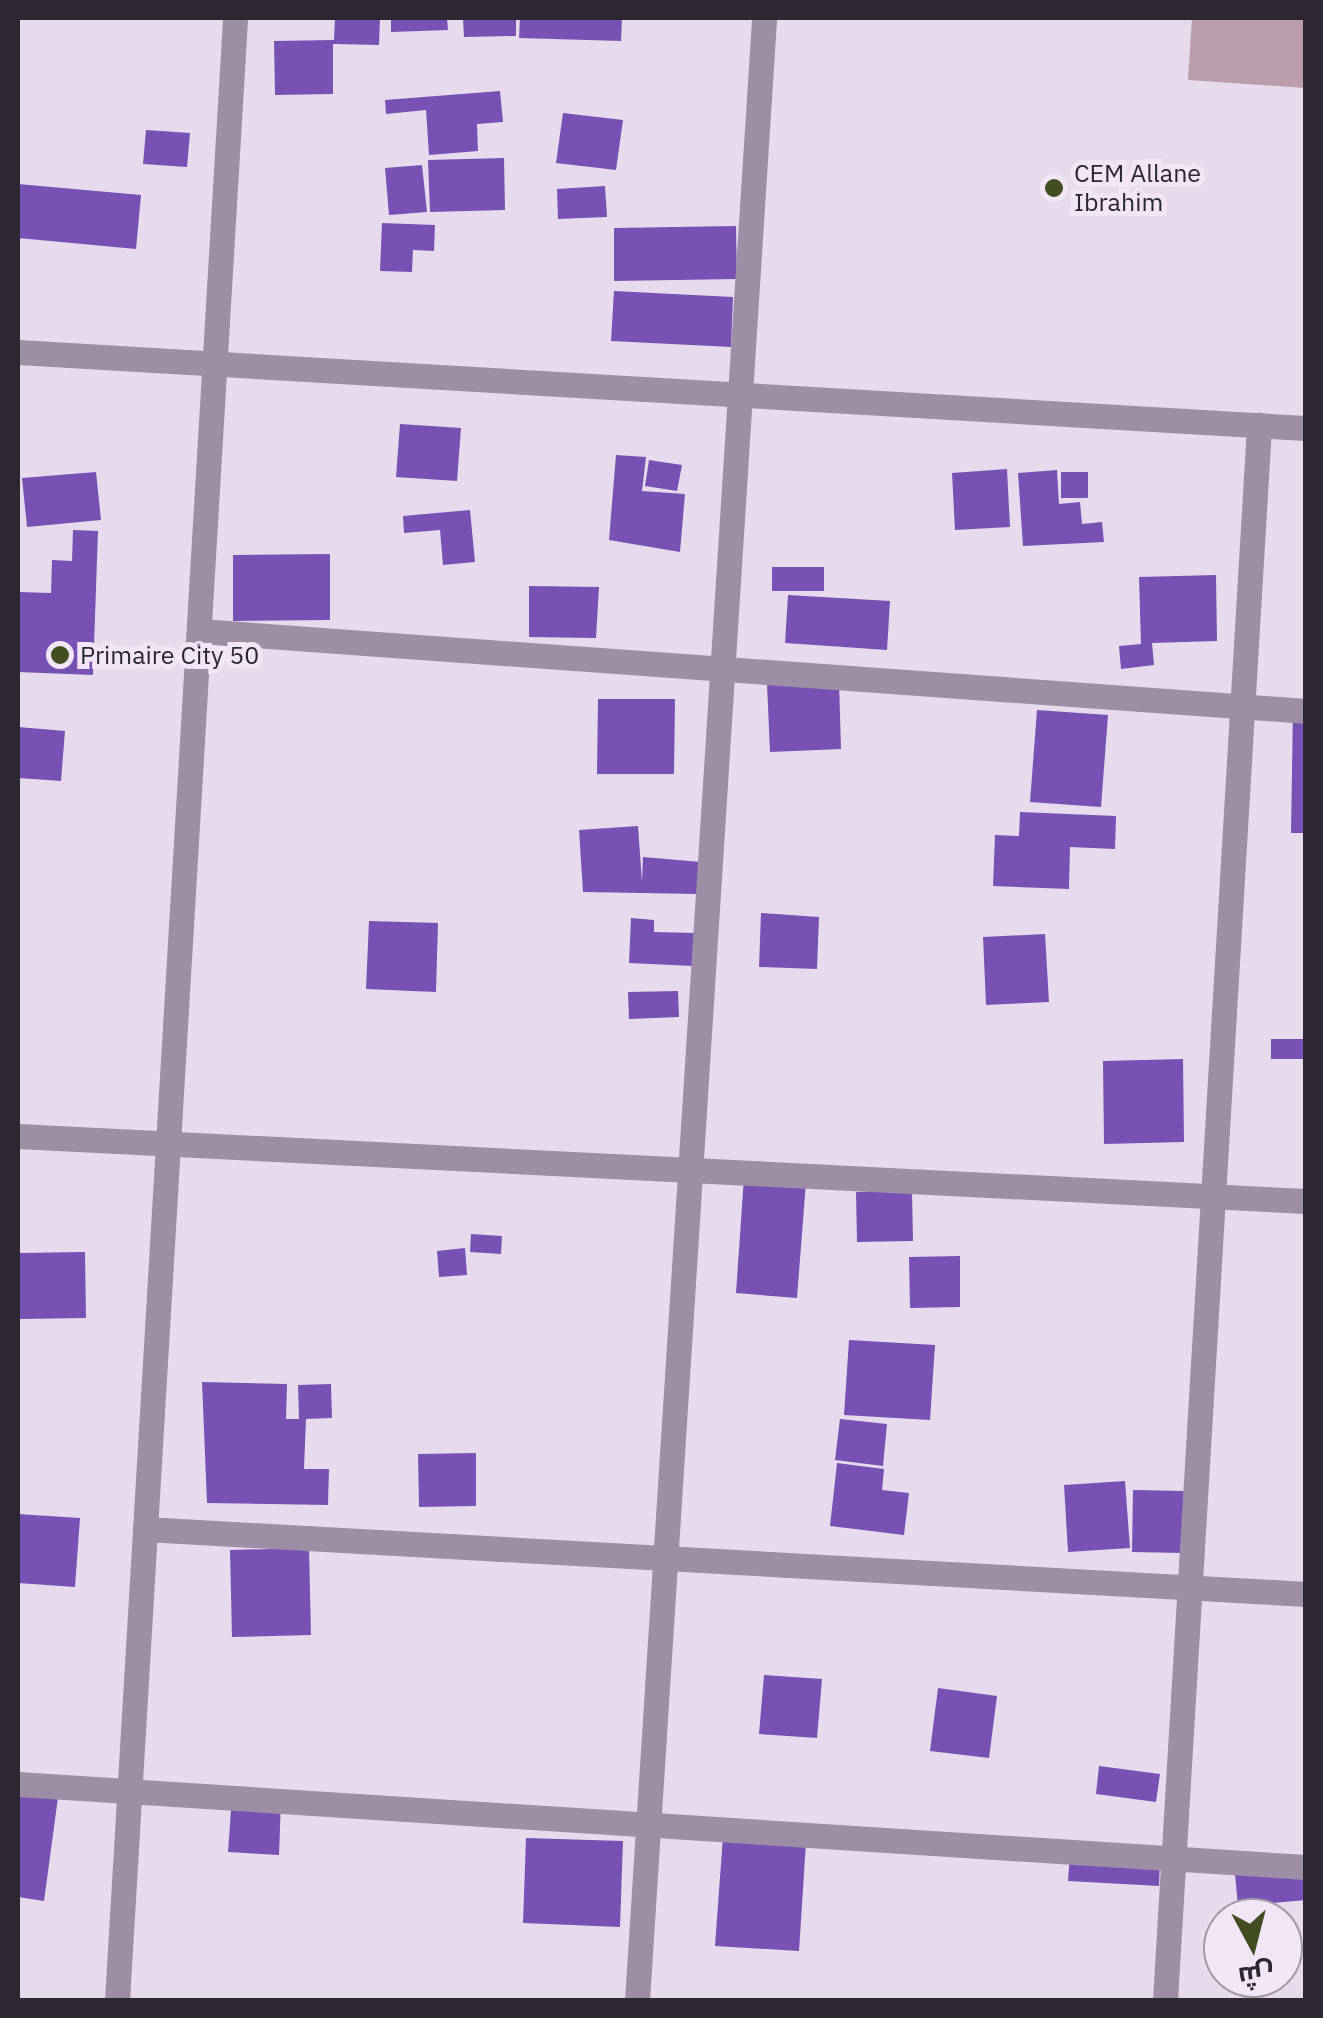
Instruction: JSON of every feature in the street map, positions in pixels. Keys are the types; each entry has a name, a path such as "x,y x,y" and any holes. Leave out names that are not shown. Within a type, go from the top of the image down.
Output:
{"street":[{"path":"117,2000 235,18"},
{"path":"636,2000 764,18"},
{"path":"18,352 1306,428"},
{"path":"1165,2000 1259,425"},
{"path":"199,631 1306,711"},
{"path":"18,1136 1306,1200"},
{"path":"145,1529 1306,1594"},
{"path":"18,1784 1306,1867"}],"shaded area":[{"path":"1192,18 1305,18 1305,88 1188,80"}],"building":[{"path":"335,18 380,18 379,45 333,44 333,94 275,95 274,41 334,40"},
{"path":"391,18 447,18 448,30 391,32"},
{"path":"463,18 516,18 516,36 464,37"},
{"path":"520,18 622,18 621,41 519,38"},
{"path":"500,91 503,122 477,124 478,151 429,155 426,110 386,114 385,100"},
{"path":"563,113 623,120 616,170 556,163"},
{"path":"146,130 190,133 187,167 143,164"},
{"path":"504,158 505,210 430,212 428,160"},
{"path":"422,165 427,212 389,215 385,168"},
{"path":"18,184 141,195 136,249 18,238"},
{"path":"605,186 607,217 558,219 557,189"},
{"path":"382,223 435,225 434,251 413,250 412,272 380,271"},
{"path":"736,226 737,279 614,281 614,228"},
{"path":"614,291 733,297 731,347 611,341"},
{"path":"400,424 461,428 457,481 396,477"},
{"path":"616,455 646,457 642,491 685,494 680,552 609,540"},
{"path":"649,460 682,465 677,491 645,486"},
{"path":"1007,469 1010,527 955,530 952,473"},
{"path":"1057,470 1059,504 1080,502 1082,524 1102,522 1104,542 1023,546 1018,473"},
{"path":"96,472 101,520 27,527 22,478"},
{"path":"1061,472 1088,472 1088,498 1061,498"},
{"path":"470,510 475,562 443,565 440,530 404,533 403,516"},
{"path":"73,530 98,531 93,675 18,672 18,592 51,593 52,560 72,561"},
{"path":"330,554 330,620 233,621 233,555"},
{"path":"772,567 824,567 824,591 772,591"},
{"path":"1216,575 1217,641 1152,643 1154,665 1121,669 1119,646 1141,644 1139,577"},
{"path":"529,586 599,587 596,638 529,637"},
{"path":"788,595 890,601 887,650 785,643"},
{"path":"839,681 841,749 770,752 767,684"},
{"path":"598,699 675,699 674,774 597,774"},
{"path":"1037,710 1108,715 1101,807 1030,802"},
{"path":"1293,710 1306,711 1306,833 1291,833"},
{"path":"18,727 65,731 61,781 18,778"},
{"path":"1020,812 1116,816 1115,849 1070,847 1069,889 993,886 995,835 1019,836"},
{"path":"638,826 642,882 643,857 701,862 699,894 583,892 579,830"},
{"path":"761,913 819,917 817,969 759,967"},
{"path":"631,918 654,920 654,932 695,933 693,966 629,963"},
{"path":"369,921 438,923 436,992 366,989"},
{"path":"1045,934 1049,1002 986,1005 983,937"},
{"path":"678,991 679,1017 629,1019 628,992"},
{"path":"1271,1039 1306,1039 1306,1059 1271,1059"},
{"path":"1183,1059 1184,1142 1104,1144 1103,1061"},
{"path":"744,1177 806,1182 797,1298 736,1293"},
{"path":"912,1191 913,1241 857,1242 856,1192"},
{"path":"471,1234 502,1236 501,1254 470,1252"},
{"path":"465,1248 467,1275 439,1277 437,1251"},
{"path":"85,1252 86,1318 20,1319 19,1253"},
{"path":"960,1256 960,1307 910,1308 909,1257"},
{"path":"849,1340 935,1345 930,1420 844,1415"},
{"path":"202,1382 287,1384 286,1419 299,1419 298,1385 331,1384 332,1418 306,1419 304,1469 329,1469 328,1505 207,1503"},
{"path":"840,1419 887,1424 883,1466 835,1460"},
{"path":"476,1453 476,1506 419,1507 418,1454"},
{"path":"837,1463 884,1469 882,1490 909,1493 904,1535 830,1526"},
{"path":"1125,1481 1130,1548 1068,1552 1064,1485"},
{"path":"1133,1490 1184,1491 1182,1553 1132,1552"},
{"path":"18,1514 80,1518 75,1587 18,1583"},
{"path":"309,1548 311,1635 232,1637 230,1550"},
{"path":"764,1675 822,1679 817,1738 759,1734"},
{"path":"938,1688 997,1696 989,1758 930,1751"},
{"path":"1099,1766 1160,1774 1156,1802 1096,1794"},
{"path":"18,1785 59,1790 44,1901 18,1897"},
{"path":"232,1796 281,1799 279,1855 228,1852"},
{"path":"723,1836 806,1842 799,1951 715,1946"},
{"path":"526,1838 623,1841 620,1927 523,1923"},
{"path":"1070,1853 1160,1858 1159,1886 1068,1881"},
{"path":"1306,1867 1306,1900 1237,1898 1235,1874"}],"place":[{"name":"CEM Allane Ibrahim","path":"1054,188"},
{"name":"Primaire City 50","path":"60,655"}]}
